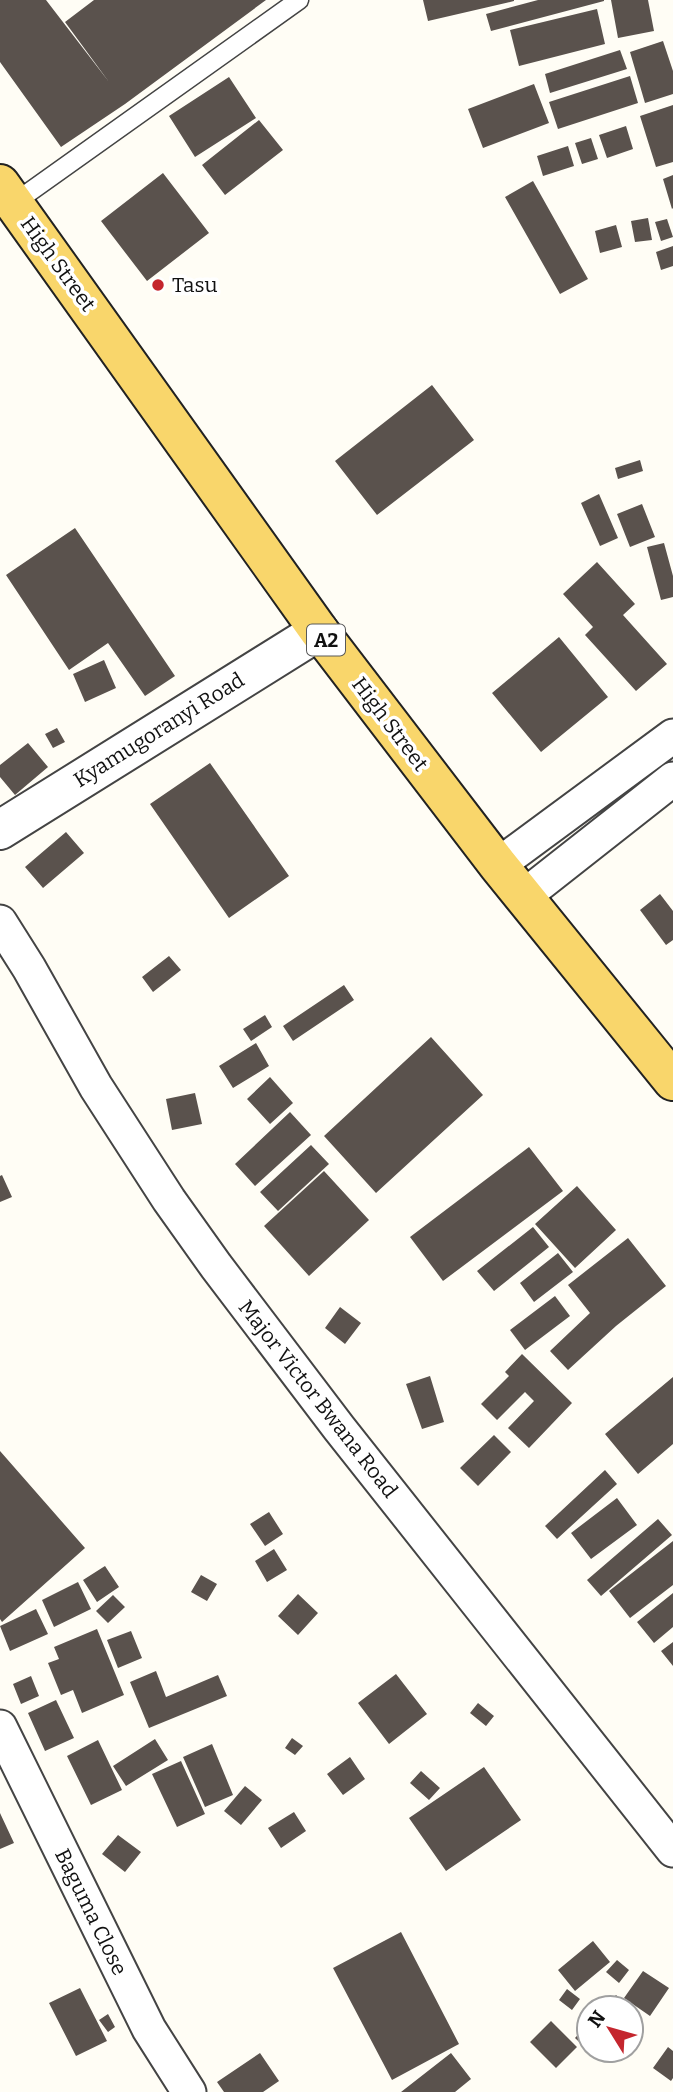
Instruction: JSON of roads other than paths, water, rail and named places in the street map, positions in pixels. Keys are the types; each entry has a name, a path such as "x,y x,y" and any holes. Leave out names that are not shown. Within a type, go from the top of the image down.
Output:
{"main road":[{"name":"High Street","path":"7,194 319,631 523,897 673,1081"}],"street":[{"name":"Kyamugoranyi Road","path":"0,830 319,631"},
{"path":"498,865 673,736"},
{"path":"523,897 673,779"},
{"name":"Major Victor Bwana Road","path":"0,922 96,1087 169,1200 216,1266 339,1428 673,1850"},
{"name":"Baguma Close","path":"0,1727 149,2029 189,2092"}],"lane":[{"path":"7,194 299,0"}],"place":[{"name":"Tasu","path":"158,285"}]}
